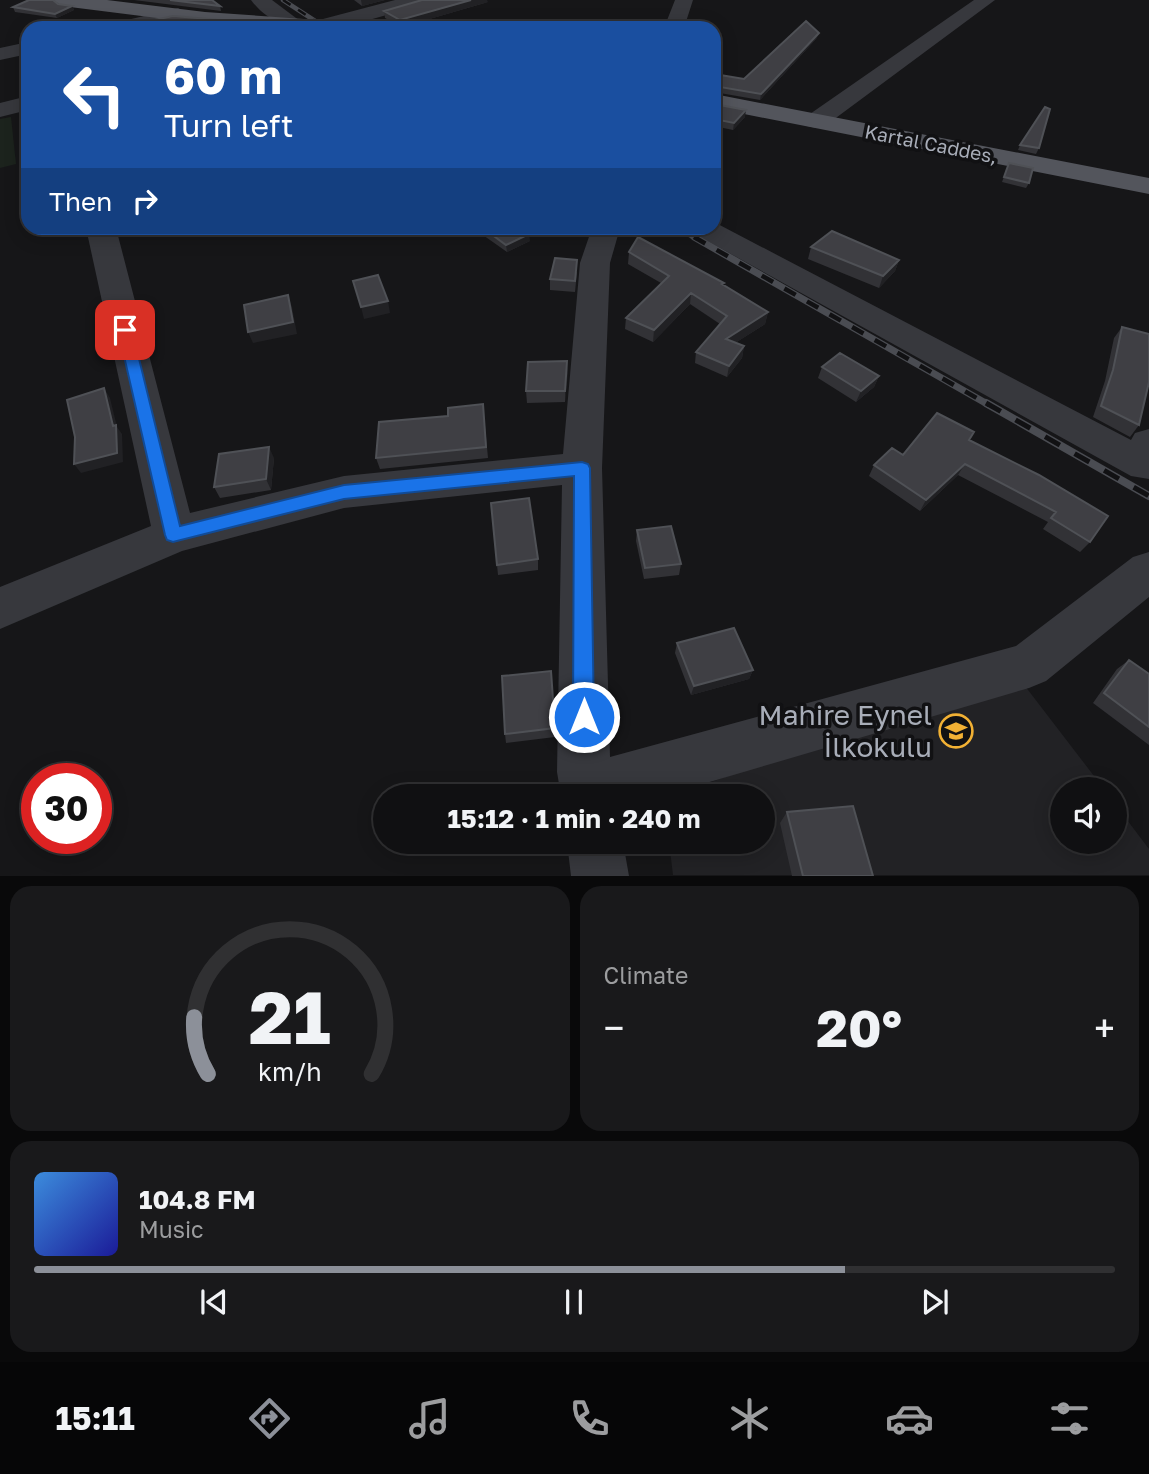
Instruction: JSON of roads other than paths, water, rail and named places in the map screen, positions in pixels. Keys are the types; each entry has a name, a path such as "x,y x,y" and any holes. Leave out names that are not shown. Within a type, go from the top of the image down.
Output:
{"main road":[{"path":"62,0 178,15 289,21"},
{"name":"Kartal Caddes,","path":"721,102 1149,186"}],"street":[{"path":"261,0 320,21"},
{"path":"334,21 417,0"},
{"path":"676,21 684,0"},
{"path":"816,121 986,0"},
{"path":"150,21 178,15"},
{"path":"0,54 21,50"},
{"path":"0,110 21,105"},
{"path":"103,235 173,535"},
{"path":"586,784 582,468 595,263 604,235"},
{"path":"718,235 1144,465 1149,443"},
{"path":"0,608 173,535 344,492 582,468"},
{"path":"668,784 1029,664 1149,571"},
{"path":"597,854 600,876"}],"railway":[{"path":"283,0 315,21"},
{"path":"690,235 697,239"},
{"path":"694,237 989,405"},
{"path":"986,403 1149,496"}],"place":[{"name":"Mahire Eynel İlkokulu","path":"956,731"}]}
